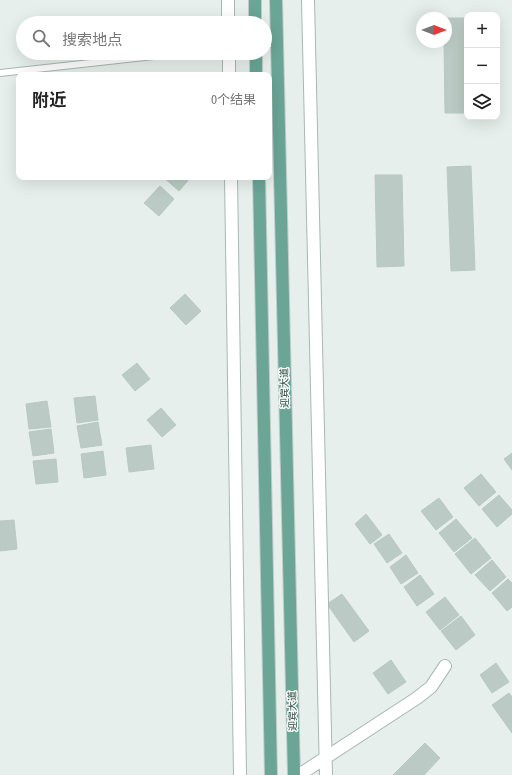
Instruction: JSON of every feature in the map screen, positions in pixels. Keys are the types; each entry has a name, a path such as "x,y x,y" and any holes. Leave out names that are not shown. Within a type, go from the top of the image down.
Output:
{"main road":[{"path":"255,0 255,16"},
{"name":"迎宾大道","path":"276,0 294,775"},
{"path":"256,60 256,72"},
{"path":"258,180 270,775"}],"street":[{"path":"228,0 228,16"},
{"path":"308,0 326,775"},
{"path":"229,60 229,72"},
{"path":"231,180 240,775"},
{"path":"299,775 417,698 431,687 445,666"}],"lane":[{"path":"272,44 278,44"},
{"path":"0,73 118,60"}],"building":[{"path":"452,18 464,18 464,113 445,113 444,48 452,48"},
{"path":"471,166 475,270 451,271 447,167"},
{"path":"375,175 402,175 404,266 377,267"},
{"path":"166,180 188,180 179,191"},
{"path":"160,186 174,199 159,216 144,203"},
{"path":"185,294 201,311 186,325 170,308"},
{"path":"137,363 150,379 135,391 122,375"},
{"path":"95,396 98,420 77,423 74,398"},
{"path":"47,401 51,427 29,429 26,404"},
{"path":"161,408 176,425 162,437 147,420"},
{"path":"98,422 102,445 81,448 77,426"},
{"path":"51,429 54,453 33,456 29,432"},
{"path":"151,445 154,469 129,472 126,448"},
{"path":"103,451 106,475 84,478 81,454"},
{"path":"512,453 512,470 504,459"},
{"path":"56,459 58,482 36,484 33,461"},
{"path":"481,474 496,492 479,506 464,488"},
{"path":"499,495 512,510 512,514 497,527 482,509"},
{"path":"439,498 453,517 436,530 421,511"},
{"path":"366,514 382,535 370,544 355,524"},
{"path":"456,519 472,538 454,552 439,533"},
{"path":"14,520 17,549 0,551 0,521"},
{"path":"389,534 402,553 387,563 374,544"},
{"path":"475,538 491,558 471,574 455,554"},
{"path":"406,555 418,573 401,584 390,567"},
{"path":"492,560 506,577 490,591 475,575"},
{"path":"420,575 434,594 417,606 404,587"},
{"path":"508,579 512,583 512,607 507,611 492,593"},
{"path":"342,594 369,631 354,642 327,604"},
{"path":"445,597 459,615 440,630 426,612"},
{"path":"461,616 475,635 456,650 441,631"},
{"path":"391,660 406,682 388,694 373,673"},
{"path":"496,663 509,682 492,693 480,675"},
{"path":"509,693 512,697 512,733 492,705"},
{"path":"425,743 440,758 424,775 393,775"}]}
